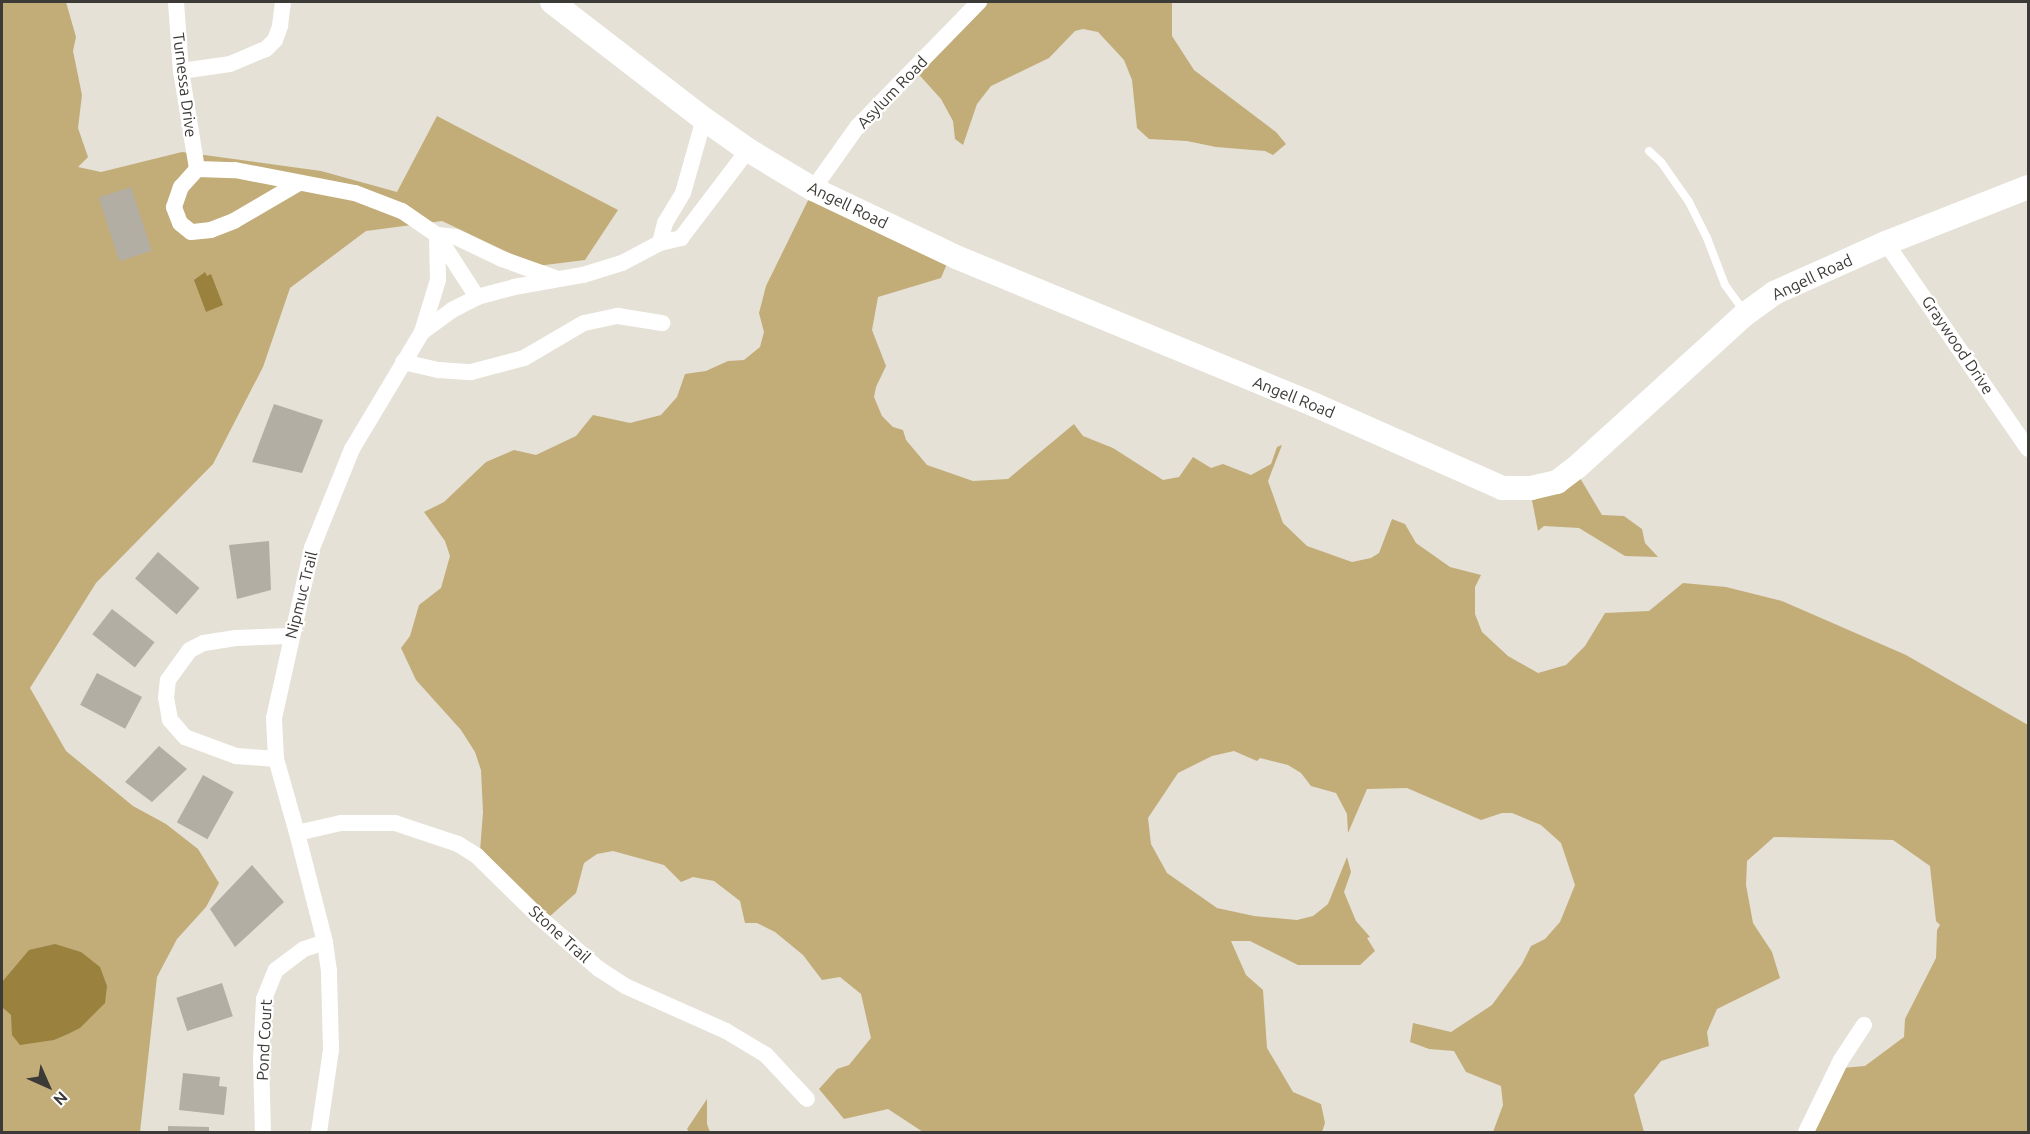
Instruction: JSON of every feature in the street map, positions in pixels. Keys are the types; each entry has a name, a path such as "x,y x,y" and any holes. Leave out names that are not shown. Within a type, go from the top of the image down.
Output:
{"street":[{"name":"Turnessa Drive","path":"176,2 181,71 197,169"},
{"path":"181,71 230,64 266,49 275,40 280,26 283,2"},
{"name":"Angell Road","path":"552,2 704,119 748,150 813,189 957,257 1315,405 1502,488 1531,488 1557,482 1577,467 1746,313 1774,293 1886,243 2028,187"},
{"name":"Asylum Road","path":"813,189 856,127 979,2"},
{"path":"660,243 665,224 683,193 704,119"},
{"name":"Nipmuc Trail","path":"319,1132 332,1050 332,1000 325,942 276,759 274,718 290,636 312,548 352,449 422,332 452,310 477,297 556,278 583,275 622,263 660,243 681,238 748,150"},
{"path":"297,184 234,221 211,230 191,232 180,223 174,207 181,187 197,169 235,170 297,184 355,193 402,211 437,235 477,297"},
{"path":"437,235 456,237 502,259 556,278"},
{"path":"422,332 438,280 437,235"},
{"name":"Graywood Drive","path":"1886,243 2028,448"},
{"path":"403,362 438,370 471,372 524,358 592,321 618,316 662,323"},
{"path":"276,759 236,756 185,737 170,720 166,698 168,680 190,650 204,643 236,638 290,636"},
{"name":"Stone Trail","path":"297,833 341,823 394,824 458,844 477,856 537,915 599,969 625,986 726,1031 766,1055 807,1099"},
{"name":"Pond Court","path":"263,1132 261,1059 264,999 276,970 304,949 325,942"},
{"path":"1806,1132 1841,1060 1863,1025"}],"lane":[{"path":"1649,151 1661,162 1689,202 1707,238 1725,285 1746,313"}],"shaded area":[{"path":"2,2 66,2 76,37 73,51 82,95 78,128 88,157 78,167 101,172 182,152 321,171 397,192 437,116 618,210 585,260 537,266 442,221 366,231 290,288 263,367 213,464 96,583 30,688 66,751 133,806 166,824 198,849 219,883 206,907 177,939 157,977 140,1132 2,1132"},
{"path":"977,2 1172,2 1172,36 1194,70 1276,132 1286,144 1273,155 1265,151 1216,147 1187,141 1149,139 1137,128 1132,80 1124,60 1098,32 1083,29 1075,31 1049,58 991,86 977,104 963,145 955,139 953,121 941,99 913,68"},
{"path":"817,182 954,247 941,278 878,297 872,330 886,366 874,397 882,416 893,427 903,430 906,440 927,465 973,481 1008,479 1074,424 1083,436 1113,448 1163,480 1179,477 1193,457 1211,468 1223,464 1251,475 1271,464 1277,447 1282,445 1268,481 1283,523 1307,546 1352,562 1371,558 1379,553 1392,519 1405,524 1416,543 1450,567 1481,575 1475,587 1475,614 1482,632 1508,656 1538,673 1566,665 1585,646 1605,613 1649,611 1683,583 1726,587 1782,601 1906,655 2028,725 2028,1132 1805,1132 1842,1068 1865,1066 1904,1037 1905,1019 1936,958 1937,930 1940,925 1936,921 1930,866 1893,840 1774,837 1747,861 1746,885 1753,923 1772,952 1780,978 1717,1009 1707,1032 1709,1046 1661,1061 1634,1095 1644,1132 1493,1132 1503,1105 1501,1086 1466,1072 1454,1051 1429,1049 1410,1042 1413,1023 1451,1032 1492,1005 1522,964 1531,946 1545,939 1560,922 1575,885 1561,843 1541,825 1512,813 1502,813 1481,820 1407,788 1367,789 1348,833 1347,814 1336,793 1311,786 1301,773 1288,765 1260,758 1257,761 1234,751 1212,756 1178,773 1148,818 1151,844 1167,873 1217,908 1254,916 1297,920 1313,916 1328,904 1347,857 1351,872 1344,892 1356,921 1370,937 1367,938 1375,951 1360,965 1298,965 1250,941 1231,941 1246,975 1263,990 1267,1048 1293,1092 1321,1104 1325,1123 1322,1132 923,1132 888,1109 844,1119 819,1089 837,1069 849,1065 871,1038 861,994 840,977 822,980 803,955 775,932 757,923 745,923 740,901 714,881 693,877 681,882 664,865 613,851 597,854 584,863 576,893 549,917 480,851 483,812 481,770 475,752 461,730 416,680 401,648 410,636 419,605 441,588 450,556 445,541 424,512 444,502 486,462 514,450 536,455 576,436 593,415 630,423 661,415 677,397 685,374 706,371 728,361 744,360 760,347 764,332 759,313 766,286"},
{"path":"205,272 207,276 211,274 223,305 206,312 194,280"},
{"path":"1574,468 1602,515 1624,516 1642,529 1645,543 1658,557 1625,556 1579,528 1544,526 1538,531 1531,495"},
{"path":"55,944 81,952 100,967 107,986 105,1003 80,1028 68,1034 54,1040 20,1045 12,1035 11,1015 2,1007 2,982 29,950"},
{"path":"707,1099 707,1124 710,1132 689,1132 687,1129"}],"building":[{"path":"131,187 152,251 119,261 99,198"},
{"path":"274,404 323,420 302,473 252,462"},
{"path":"269,541 271,590 237,599 229,545"},
{"path":"158,552 200,588 177,614 135,578"},
{"path":"112,609 155,642 135,667 92,634"},
{"path":"97,673 142,697 125,729 80,705"},
{"path":"159,746 187,769 152,802 125,782"},
{"path":"203,775 234,792 207,839 177,822"},
{"path":"252,865 284,902 235,947 210,909"},
{"path":"222,983 233,1016 187,1031 176,998"},
{"path":"183,1073 220,1077 219,1086 227,1087 224,1115 179,1110"},
{"path":"168,1126 209,1127 209,1132 168,1132"}]}
